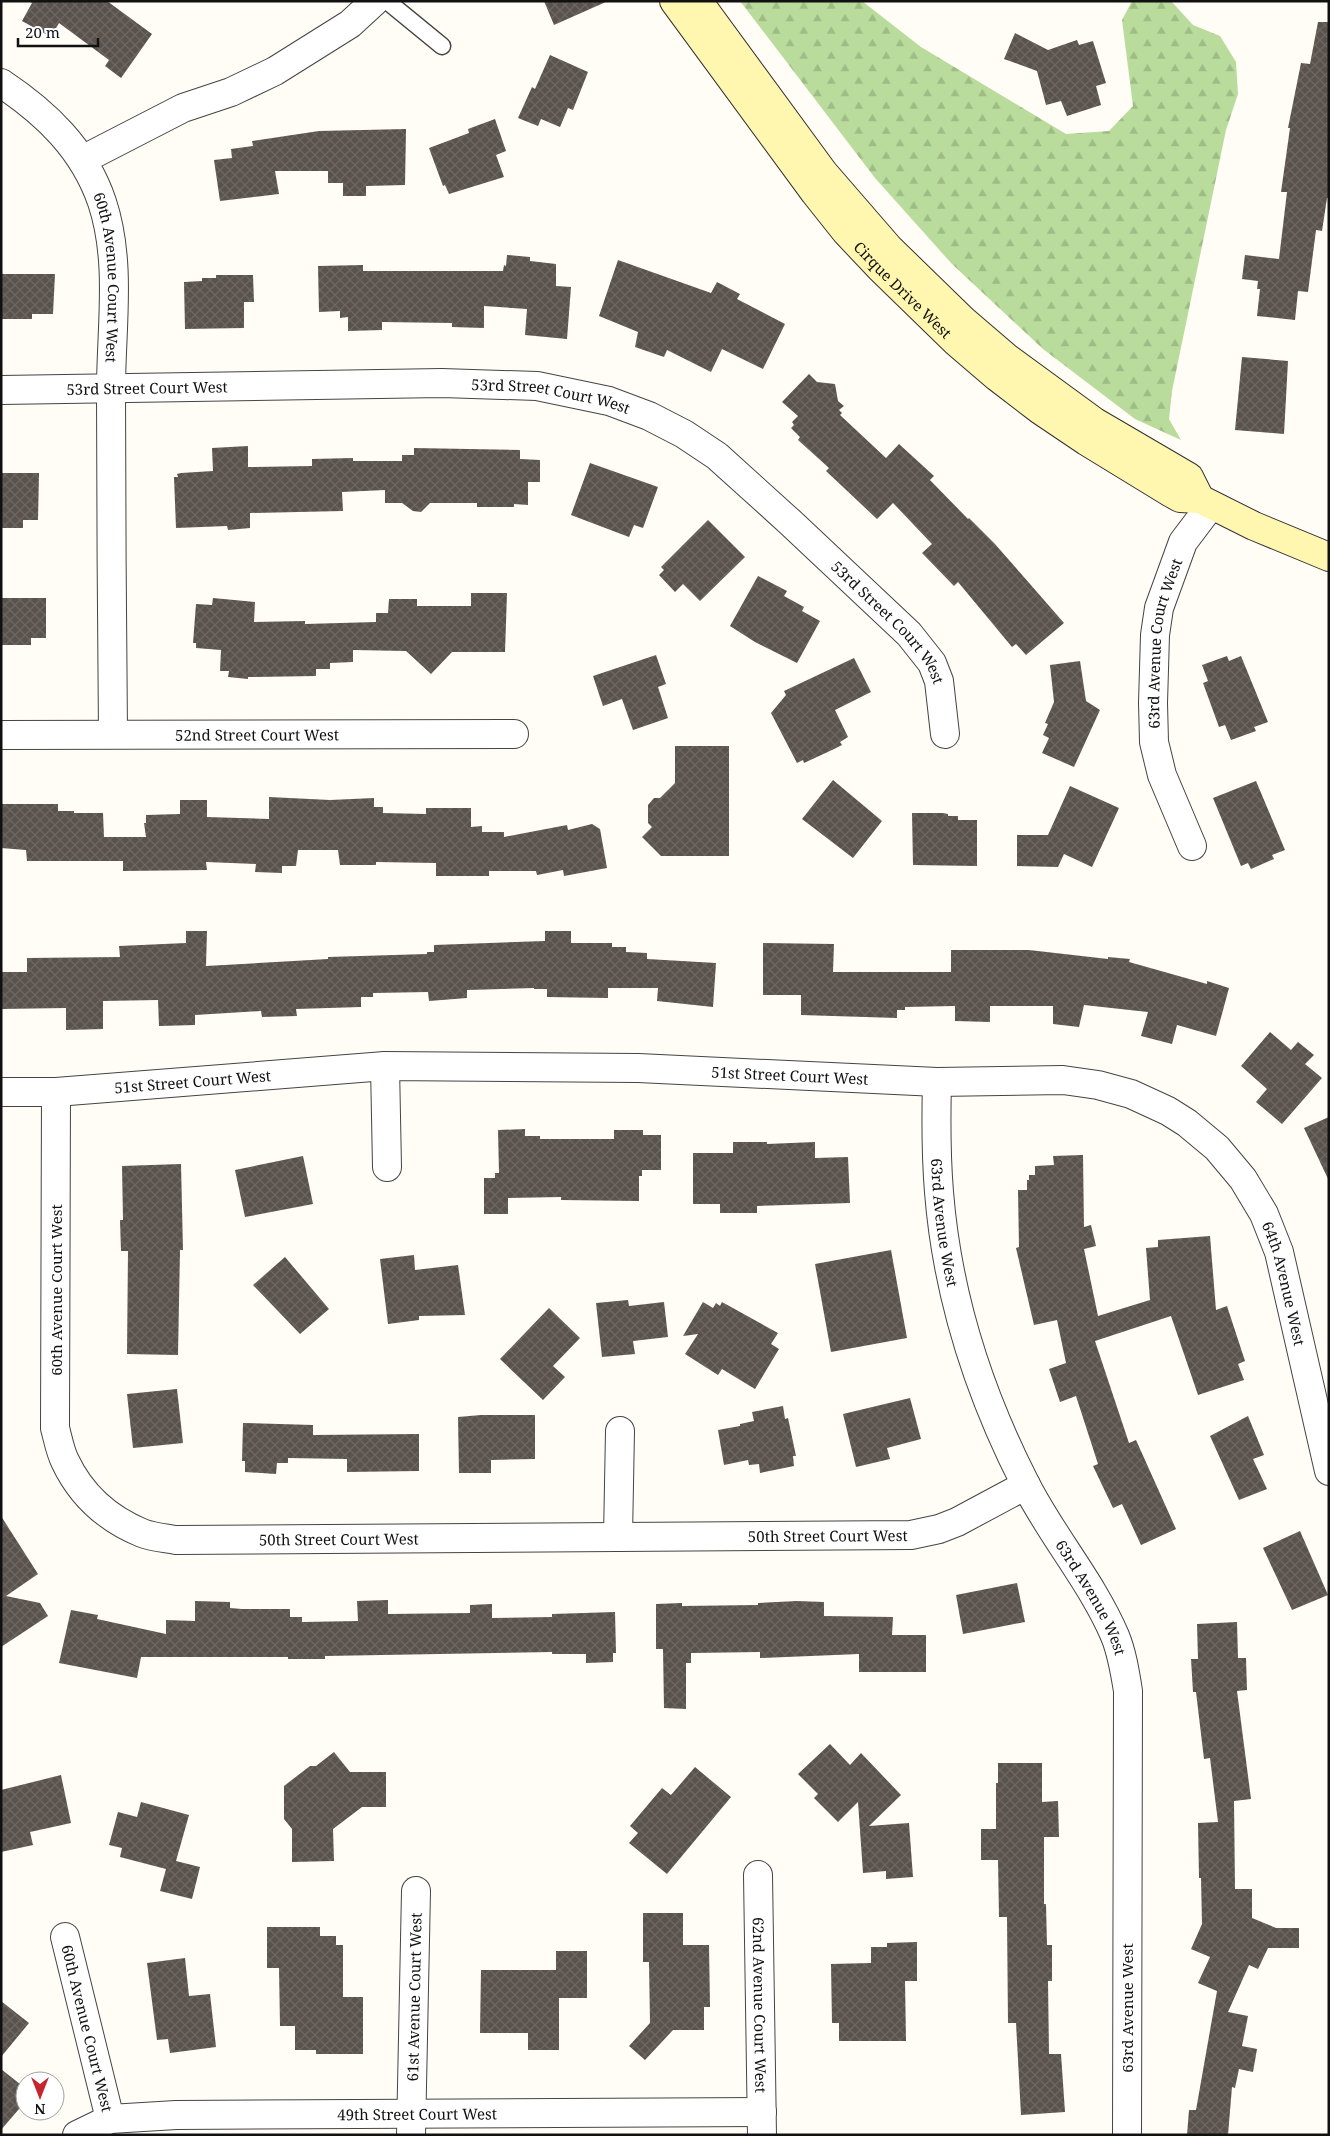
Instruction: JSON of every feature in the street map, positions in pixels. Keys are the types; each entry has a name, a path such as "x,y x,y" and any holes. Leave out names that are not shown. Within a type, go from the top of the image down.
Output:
{"main road":[{"name":"Cirque Drive West","path":"674,1 815,193 846,232 955,341 1040,410 1086,442 1180,498 1205,502 1254,526 1329,557"},
{"name":"Cirque Drive West","path":"698,1 824,173 889,248 964,321 1006,357 1095,422 1189,477 1205,502"}],"street":[{"path":"82,160 183,108 231,92 275,71 350,24 375,1"},
{"name":"60th Avenue Court West","path":"1,83 51,121 82,160 102,202 110,234 114,264 111,388 113,734"},
{"name":"53rd Street Court West","path":"1,390 442,383 538,386 609,401 649,416 684,434 717,456 909,634 932,663 939,681 945,734"},
{"name":"63rd Avenue Court West","path":"1192,846 1162,775 1154,742 1152,703 1155,635 1159,608 1183,542 1205,502"},
{"name":"52nd Street Court West","path":"1,735 514,734"},
{"path":"385,1066 387,1167"},
{"name":"51st Street Court West","path":"1,1092 56,1092 385,1066 638,1068 937,1082 1063,1080 1098,1085 1131,1094 1168,1111 1187,1123"},
{"name":"63rd Avenue West","path":"937,1082 936,1142 939,1193 955,1294 968,1343 984,1391 1026,1485 1102,1610 1124,1663 1128,1691 1127,2135"},
{"name":"60th Avenue Court West","path":"56,1092 56,1428 64,1460 77,1484"},
{"name":"64th Avenue West","path":"1187,1123 1217,1148 1238,1173 1264,1214 1279,1252 1329,1471"},
{"path":"618,1537 620,1431"},
{"name":"50th Street Court West","path":"77,1484 96,1505 113,1519 143,1534 176,1540 911,1535 939,1529 957,1522 1026,1485"},
{"name":"62nd Avenue Court West","path":"758,1875 762,2124"},
{"name":"61st Avenue Court West","path":"411,2124 416,1891"},
{"name":"60th Avenue Court West","path":"64,1937 110,2119"},
{"name":"49th Street Court West","path":"77,2135 110,2119 176,2115 411,2124 762,2124"}],"lane":[{"path":"387,1 442,46"}],"green space":[{"path":"740,1 862,1 921,47 1066,134 1109,131 1133,106 1122,20 1132,1 1171,1 1193,25 1220,36 1236,62 1238,94 1226,130 1172,391 1169,419 1181,440 1135,419 1043,349 952,264 875,178"}],"building":[{"path":"29,1 107,1 152,34 121,78 105,66 109,60 59,23 51,37 22,21 32,3"},
{"path":"544,1 608,1 554,25"},
{"path":"1318,22 1329,22 1329,198 1327,198 1322,231 1316,230 1308,292 1298,291 1295,320 1257,316 1260,289 1257,289 1258,281 1242,279 1245,255 1279,259 1287,192 1281,192 1290,128 1288,128 1301,63 1310,64"},
{"path":"1015,33 1048,50 1077,40 1079,45 1093,41 1106,83 1096,86 1101,105 1067,116 1061,101 1046,105 1037,71 1004,59"},
{"path":"550,55 588,72 573,110 568,108 560,127 541,119 538,126 518,118 532,87 535,89"},
{"path":"495,119 506,151 496,155 504,177 449,194 445,185 443,186 429,148 469,133 468,129"},
{"path":"406,129 405,185 366,186 366,196 343,196 343,183 328,183 328,171 275,171 279,194 220,201 214,160 232,158 231,149 253,146 252,141 319,131"},
{"path":"507,255 530,257 530,261 556,264 556,286 571,287 567,339 525,335 527,309 484,306 484,328 452,327 452,323 382,322 382,330 348,331 348,317 340,318 340,311 319,312 318,266 363,265 363,271 503,271 504,265 506,266"},
{"path":"618,260 711,293 717,282 740,294 737,299 785,324 763,369 722,349 711,372 667,350 664,357 635,347 638,332 599,316"},
{"path":"1,274 55,274 53,314 32,314 32,319 1,319"},
{"path":"216,275 253,275 254,302 244,302 244,328 185,329 184,282 202,281 202,278 216,278"},
{"path":"1242,357 1288,361 1284,434 1235,430"},
{"path":"809,374 817,382 835,384 838,401 844,406 839,410 842,413 840,415 886,458 899,444 934,476 930,480 995,544 1064,623 1026,655 1016,644 1012,647 958,582 954,586 922,553 932,544 893,503 877,519 826,471 829,468 798,440 800,437 791,428 794,425 792,422 798,416 782,402"},
{"path":"248,446 248,467 312,466 312,459 353,458 353,461 402,461 402,455 414,455 414,448 520,450 520,459 540,460 540,482 528,482 528,505 514,504 514,507 477,507 477,503 430,503 421,512 413,511 402,503 385,503 385,490 342,492 343,511 250,513 250,528 228,530 227,526 176,528 174,477 178,477 177,474 181,473 213,471 212,448"},
{"path":"590,463 658,487 643,528 634,525 629,537 571,515"},
{"path":"1,473 39,473 38,520 23,520 23,528 1,528"},
{"path":"708,520 745,557 700,601 683,584 675,592 659,575 664,570 661,567"},
{"path":"758,576 787,591 784,596 804,607 802,611 820,621 797,663 755,642 730,626"},
{"path":"471,593 507,593 505,652 452,652 431,674 406,651 353,650 353,662 330,663 330,669 316,669 316,676 248,677 248,679 228,677 229,671 220,671 221,650 196,648 196,643 193,643 196,604 212,605 213,598 255,602 254,622 305,621 305,624 376,622 376,613 388,613 389,599 417,599 417,606 471,606"},
{"path":"1,598 46,598 46,638 31,638 31,645 1,645"},
{"path":"656,655 666,684 658,687 668,718 633,730 622,699 603,706 593,676"},
{"path":"1227,656 1229,661 1241,656 1268,722 1254,727 1256,731 1231,740 1225,725 1219,727 1203,683 1208,681 1202,665"},
{"path":"854,658 871,692 835,710 848,737 840,742 842,745 804,763 803,760 797,763 771,713 786,695 784,691"},
{"path":"1080,661 1086,701 1100,710 1074,767 1042,753 1049,738 1043,735 1048,724 1045,723 1054,702 1050,665"},
{"path":"675,746 729,746 729,856 661,856 642,837 652,827 648,823 648,805 654,798 660,798 675,783"},
{"path":"833,780 882,821 853,858 802,819"},
{"path":"1256,781 1285,850 1272,855 1274,859 1251,869 1248,863 1241,866 1213,798"},
{"path":"1070,786 1119,808 1092,867 1064,854 1058,867 1017,866 1017,835 1048,835"},
{"path":"269,797 330,800 374,798 374,807 383,807 383,813 426,814 426,808 471,808 471,827 482,826 482,832 504,832 504,837 567,825 568,830 592,824 600,829 607,868 564,876 563,870 537,875 536,871 489,871 489,876 436,876 436,863 376,862 376,865 340,865 338,850 298,850 296,866 282,866 282,873 255,872 256,864 206,862 207,870 123,871 123,861 27,861 26,850 1,848 1,804 58,804 58,811 103,813 104,837 146,837 144,823 146,823 146,815 180,814 180,800 207,800 207,817 269,819"},
{"path":"912,813 943,813 948,814 948,816 958,816 958,820 977,820 977,866 913,865"},
{"path":"186,931 207,931 206,966 328,959 328,957 427,954 427,952 434,952 434,945 545,941 545,931 571,931 571,943 612,943 612,947 626,947 626,952 647,953 647,959 716,963 713,1007 657,1001 658,988 608,988 608,998 547,997 547,989 534,988 467,990 467,998 429,1001 428,992 373,993 373,997 361,997 361,1007 296,1009 297,1016 262,1017 261,1011 195,1015 195,1025 159,1026 158,1000 103,1001 103,1029 66,1030 66,1008 1,1009 1,972 27,972 27,958 120,957 119,946 186,943"},
{"path":"763,943 834,944 833,972 951,972 951,950 1029,950 1108,959 1108,957 1130,959 1129,962 1207,984 1207,981 1229,988 1216,1036 1177,1025 1172,1044 1141,1036 1148,1012 1084,1005 1079,1027 1053,1024 1053,1006 990,1006 990,1022 955,1021 955,1006 905,1007 905,1010 897,1010 897,1018 801,1015 801,995 763,995"},
{"path":"1270,1032 1291,1050 1298,1042 1314,1055 1305,1064 1322,1078 1282,1124 1256,1102 1267,1089 1241,1066"},
{"path":"1329,1117 1329,1181 1304,1128"},
{"path":"525,1129 525,1136 540,1136 540,1139 614,1139 614,1130 643,1130 643,1135 661,1135 661,1170 642,1170 642,1176 639,1176 639,1201 561,1200 561,1197 508,1198 508,1214 484,1214 484,1178 495,1178 495,1173 499,1173 498,1130"},
{"path":"733,1142 767,1142 767,1144 815,1142 815,1158 848,1157 850,1203 757,1206 757,1213 720,1213 720,1204 693,1204 693,1153 733,1153"},
{"path":"1083,1155 1084,1227 1091,1225 1096,1246 1084,1249 1098,1316 1150,1300 1146,1248 1158,1247 1158,1240 1210,1236 1216,1310 1227,1306 1245,1361 1238,1364 1244,1380 1198,1395 1171,1316 1095,1341 1129,1443 1136,1440 1176,1529 1141,1545 1122,1504 1113,1508 1093,1466 1098,1464 1076,1396 1060,1402 1049,1369 1066,1363 1057,1320 1034,1325 1016,1248 1019,1247 1018,1190 1027,1190 1027,1180 1029,1180 1029,1175 1035,1175 1035,1166 1054,1165 1053,1156"},
{"path":"303,1156 313,1204 245,1217 235,1170"},
{"path":"181,1164 183,1250 180,1250 178,1355 127,1354 128,1251 121,1251 120,1220 123,1220 122,1166"},
{"path":"891,1250 907,1338 831,1352 815,1264"},
{"path":"414,1255 415,1270 458,1265 465,1315 419,1316 419,1320 388,1324 380,1259"},
{"path":"285,1257 329,1309 300,1334 253,1285"},
{"path":"628,1300 629,1306 664,1302 668,1337 633,1341 635,1354 602,1357 596,1303"},
{"path":"703,1302 713,1308 716,1303 720,1306 722,1302 778,1333 771,1344 779,1349 755,1389 722,1369 718,1375 685,1354 698,1334 683,1336"},
{"path":"549,1308 580,1338 553,1366 565,1377 543,1400 500,1359"},
{"path":"177,1389 183,1443 133,1448 127,1394"},
{"path":"910,1398 921,1439 887,1448 890,1459 856,1467 843,1414"},
{"path":"783,1406 785,1419 788,1418 796,1456 793,1456 794,1466 760,1473 759,1464 749,1465 748,1460 724,1465 718,1430 754,1421 752,1412"},
{"path":"535,1415 535,1459 491,1460 491,1473 459,1473 458,1417"},
{"path":"1248,1416 1264,1455 1253,1459 1267,1489 1239,1500 1210,1436"},
{"path":"243,1423 313,1425 313,1435 419,1434 419,1471 347,1472 347,1459 288,1458 288,1463 277,1463 276,1474 245,1472 245,1461 242,1461"},
{"path":"1,1516 38,1574 6,1596 40,1603 48,1616 1,1647"},
{"path":"1300,1531 1328,1595 1292,1610 1263,1548"},
{"path":"1017,1583 1025,1622 963,1634 956,1595"},
{"path":"388,1600 388,1614 470,1613 470,1605 492,1604 492,1618 552,1617 552,1614 615,1612 616,1653 613,1653 613,1662 586,1663 586,1654 552,1654 552,1652 325,1656 325,1659 288,1659 288,1657 141,1657 137,1678 59,1663 71,1610 98,1615 97,1619 166,1634 166,1620 195,1621 195,1601 230,1602 230,1608 290,1609 290,1617 302,1617 302,1622 358,1621 357,1601"},
{"path":"824,1602 824,1616 893,1617 892,1635 926,1635 926,1672 859,1672 859,1654 760,1658 760,1652 691,1653 691,1663 686,1663 686,1709 664,1708 663,1649 656,1649 656,1604 682,1603 682,1606 758,1605 758,1603"},
{"path":"1237,1622 1238,1658 1246,1658 1247,1690 1237,1691 1251,1799 1234,1801 1235,1889 1252,1889 1252,1918 1276,1928 1299,1928 1299,1948 1268,1948 1258,1969 1249,1965 1228,2012 1248,2016 1242,2046 1257,2049 1253,2072 1239,2069 1235,2088 1232,2087 1228,2135 1187,2135 1189,2110 1196,2110 1217,1991 1198,1983 1210,1957 1191,1949 1202,1924 1198,1823 1218,1822 1210,1758 1204,1759 1196,1692 1193,1692 1191,1659 1198,1659 1197,1624"},
{"path":"830,1744 850,1765 861,1753 901,1795 869,1826 909,1823 913,1877 886,1879 886,1871 863,1873 858,1802 838,1822 814,1798 818,1794 798,1774"},
{"path":"334,1752 350,1772 386,1772 386,1807 362,1807 333,1829 334,1861 292,1862 292,1829 284,1819 284,1786 310,1766 316,1766"},
{"path":"998,1763 1042,1763 1042,1802 1058,1801 1059,1837 1044,1837 1044,1904 1046,1904 1047,1945 1052,1945 1052,1981 1048,1981 1049,2054 1061,2054 1065,2112 1021,2115 1016,2023 1008,2023 1007,1917 999,1917 998,1860 981,1860 981,1829 996,1829"},
{"path":"695,1767 731,1797 667,1874 629,1843 638,1833 630,1826 662,1788 671,1795"},
{"path":"61,1775 71,1823 30,1832 33,1845 1,1852 1,1790"},
{"path":"141,1802 189,1815 176,1861 200,1867 192,1899 160,1891 166,1869 120,1857 122,1848 109,1845 118,1812 137,1817"},
{"path":"643,1913 683,1913 683,1945 709,1945 710,2007 704,2007 704,2030 673,2030 645,2060 629,2046 650,2023 649,1962 643,1962"},
{"path":"267,1927 320,1927 320,1936 336,1936 336,1945 343,1945 343,1997 363,1997 363,2054 316,2054 316,2050 295,2050 295,2026 280,2026 279,1968 267,1968"},
{"path":"917,1942 917,1981 905,1981 906,2041 839,2041 839,2023 832,2023 831,1964 871,1963 871,1947 887,1947 887,1943"},
{"path":"556,1951 587,1951 587,1998 559,1998 559,2050 528,2050 528,2033 480,2033 481,1970 556,1970"},
{"path":"185,1958 189,1996 210,1994 216,2047 170,2053 168,2039 157,2040 147,1963"},
{"path":"1,2001 29,2023 1,2057"},
{"path":"1,2069 15,2080 15,2114 1,2130"}]}
